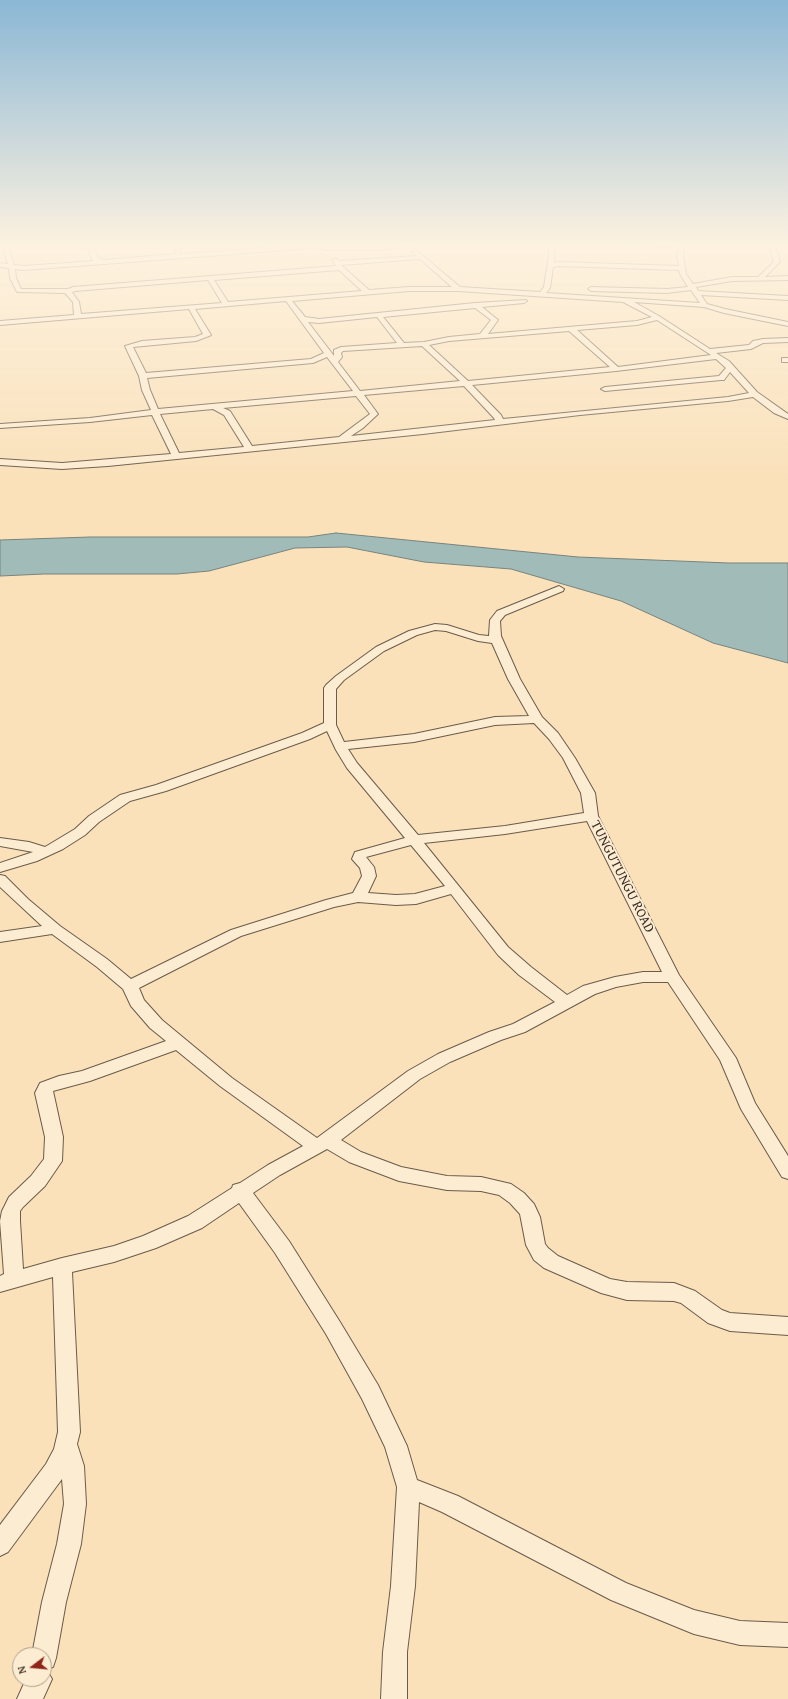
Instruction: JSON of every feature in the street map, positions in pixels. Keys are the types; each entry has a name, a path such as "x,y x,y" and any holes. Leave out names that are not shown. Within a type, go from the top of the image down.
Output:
{"street":[{"path":"176,456 165,435 146,390 143,376 130,345 196,339 207,335 200,322"},
{"path":"304,322 329,353 357,394 374,414 360,426 339,440"},
{"path":"384,322 401,344"},
{"path":"482,336 492,322"},
{"path":"335,361 338,357 337,352 341,349 401,344 424,344 482,336 645,322"},
{"path":"665,322 716,357 730,368 754,394 777,411 788,416"},
{"path":"785,324 788,329"},
{"path":"570,329 594,348 616,369"},
{"path":"708,351 751,347 756,343 763,341 788,340"},
{"path":"424,344 465,382 498,417 499,422"},
{"path":"143,376 313,361 329,353"},
{"path":"0,426 90,420 156,412 357,394 465,382 616,369 716,357"},
{"path":"605,389 721,378 730,368"},
{"path":"0,462 41,465 74,465 176,456 339,440 580,413 728,399 754,394"},
{"path":"215,407 227,412 250,449"},
{"name":"TUNGUTUNGU ROAD","path":"560,589 501,613 495,620 494,628 497,640 514,679 537,719 554,736 569,758 588,794 591,816 672,977 728,1058 747,1104 788,1172"},
{"path":"497,640 478,638 447,628 435,627 413,633 380,650 340,678 330,688 330,725 352,765 454,888 503,951 525,971 566,1002"},
{"path":"341,746 414,738 495,721 537,719"},
{"path":"0,868 46,852 80,832 94,819 125,798 161,788 265,751 306,736 330,725"},
{"path":"358,897 369,876 367,867 358,859 360,856 390,845 449,835 505,830 591,816"},
{"path":"0,842 29,846 46,852"},
{"path":"0,879 23,902 56,929 102,962 130,986 138,1002 156,1024 178,1043 226,1082 321,1143 399,1174 447,1183 481,1184 504,1189 517,1198 527,1209 531,1218 536,1245 541,1254 551,1262 608,1287 627,1291 674,1292 688,1297 714,1317 730,1322 788,1326"},
{"path":"130,986 236,933 331,902 358,897 396,900 416,899 454,888"},
{"path":"0,937 56,929"},
{"path":"178,1043 84,1077 59,1082 46,1087 44,1093 54,1137 53,1161 38,1181 16,1202 11,1211 7,1282 62,1266 114,1254 150,1242 195,1222 240,1190 300,1157 334,1136 414,1075 444,1058 530,1023 588,990 615,982 643,977 672,977"},
{"path":"240,1190 286,1254 333,1328 370,1392 396,1446 408,1488 403,1586 395,1652 394,1699"},
{"path":"0,1544 54,1472 65,1451 69,1432 69,1404 62,1266"},
{"path":"46,1647 54,1602 69,1544 75,1504 73,1466 66,1443"},
{"path":"408,1488 450,1504 619,1592 694,1622 740,1632 788,1635"},
{"path":"30,1699 35,1687"}],"water":[{"path":"336,533 578,557 729,563 788,563 788,663 713,643 621,601 511,569 424,562 347,547 295,548 209,571 177,574 44,574 0,576 0,540 90,537 308,537"}]}
